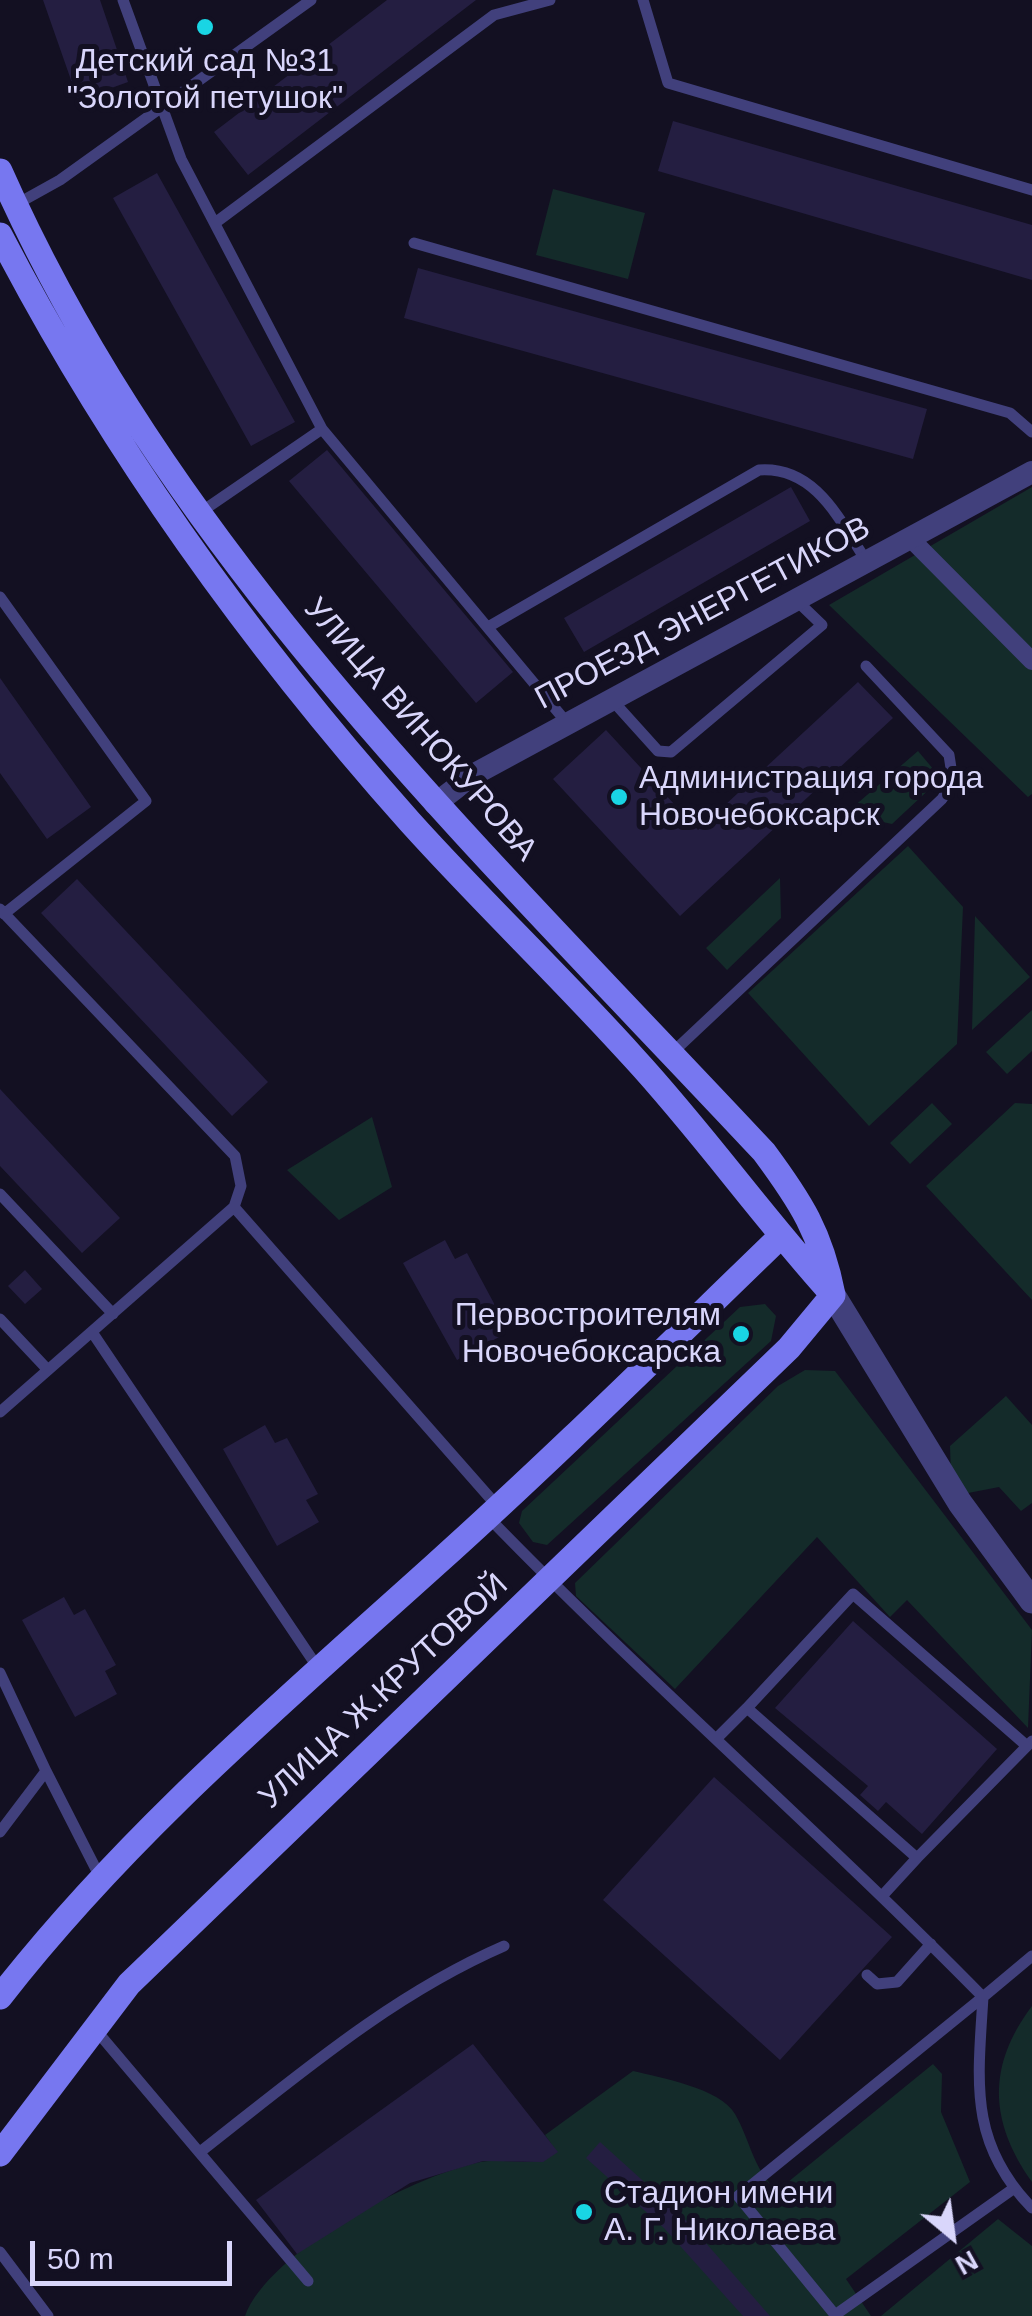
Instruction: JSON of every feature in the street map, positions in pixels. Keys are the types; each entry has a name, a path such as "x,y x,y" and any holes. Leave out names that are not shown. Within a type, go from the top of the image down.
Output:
{"main road":[{"name":"УЛИЦА ВИНОКУРОВА","path":"0,171 8,209 198,514 332,686 435,804 764,1152 804,1205 823,1244 833,1295"},
{"name":"УЛИЦА ВИНОКУРОВА","path":"0,235 59,346 176,529 276,663 413,824 638,1061 720,1156 780,1237 833,1295"},
{"path":"176,529 198,514"},
{"name":"ПРОЕЗД ЭНЕРГЕТИКОВ","path":"413,824 435,804"},
{"name":"УЛИЦА Ж.КРУТОВОЙ","path":"0,1996 100,1877 493,1512 780,1237"},
{"name":"УЛИЦА Ж.КРУТОВОЙ","path":"0,2154 129,1984 226,1886 789,1348 833,1295"}],"street":[{"name":"ПРОЕЗД ЭНЕРГЕТИКОВ","path":"435,804 473,775 1032,472"},
{"path":"910,538 1032,660"},
{"name":"УЛИЦА ВИНОКУРОВА","path":"833,1295 960,1503 1032,1600"}],"lane":[{"path":"123,0 160,110 322,428 568,724"},
{"path":"8,209 160,110 311,0"},
{"path":"215,223 494,15 550,0"},
{"path":"643,0 668,82 1032,190"},
{"path":"414,244 1010,413 1032,432"},
{"path":"198,514 322,428"},
{"path":"488,627 759,470 774,469 811,484 866,562"},
{"path":"0,597 146,801 2,912 235,1156 241,1186 234,1207 0,1412"},
{"path":"612,700 658,751 670,752 822,624 796,600"},
{"path":"672,1053 942,799 953,781 949,755 866,666"},
{"path":"0,1194 112,1314"},
{"path":"234,1207 550,1580 883,1895 983,1996 978,2099 997,2164 1032,2208"},
{"path":"0,1319 48,1370"},
{"path":"92,1332 320,1670"},
{"path":"716,1739 853,1594 1029,1744 883,1895"},
{"path":"0,1672 100,1877"},
{"path":"748,1708 917,1858"},
{"path":"0,1832 46,1771"},
{"path":"868,1975 877,1984 898,1982 931,1944"},
{"path":"200,2152 339,2045 432,1982 504,1946"},
{"path":"1013,2188 836,2315 738,2196 1032,1956"},
{"path":"95,2029 308,2281"},
{"path":"0,2252 48,2316"}],"green space":[{"path":"553,189 645,213 628,279 536,255"},
{"path":"1032,487 1032,794 1028,797 829,605"},
{"path":"918,751 934,770 936,783 892,824 845,814"},
{"path":"908,846 963,907 957,1044 869,1126 748,993"},
{"path":"780,878 781,918 727,970 706,948"},
{"path":"975,916 1030,977 972,1030"},
{"path":"1032,1010 1032,1051 1007,1074 986,1052"},
{"path":"932,1103 952,1124 910,1164 890,1143"},
{"path":"1015,1103 1032,1104 1032,1300 926,1186"},
{"path":"372,1117 392,1187 339,1220 287,1170"},
{"path":"765,1304 776,1316 771,1341 547,1545 533,1542 519,1523 522,1511 740,1307"},
{"path":"805,1370 835,1371 1032,1630 1028,1728 907,1600 890,1617 817,1537 675,1689 576,1596 575,1583 778,1386"},
{"path":"1006,1396 1032,1425 1032,1503 1021,1511 999,1487 963,1494 951,1475 950,1446"},
{"path":"1032,2006 1032,2182 1008,2137 999,2094 1007,2050"},
{"name":"Стадион имени А. Г. Николаева","path":"933,2064 942,2074 941,2112 970,2182 846,2279 871,2316 245,2316 259,2291 282,2267 311,2243 381,2201 476,2163 528,2162 557,2152 545,2135 633,2071 689,2085 727,2105 762,2173 777,2191"},
{"path":"998,2219 1032,2246 1032,2316 881,2316"}],"building":[{"path":"43,0 100,0 128,82 78,100"},
{"path":"387,0 476,0 248,175 214,132"},
{"path":"673,121 1032,225 1032,280 658,171"},
{"path":"157,173 295,422 251,446 113,198"},
{"path":"418,268 927,409 913,459 404,318"},
{"path":"327,450 513,672 476,703 289,481"},
{"path":"791,487 810,521 584,652 564,618"},
{"path":"0,678 91,807 47,839 0,773"},
{"name":"Администрация города Новочебоксарск","path":"858,682 893,718 680,916 553,779 606,730 698,830"},
{"path":"77,879 268,1082 232,1116 41,913"},
{"path":"0,1089 120,1218 82,1253 0,1166"},
{"path":"445,1240 455,1259 467,1253 497,1309 487,1315 499,1337 457,1360 403,1263"},
{"path":"25,1270 42,1289 25,1304 8,1286"},
{"path":"265,1425 275,1443 287,1438 318,1494 306,1500 319,1522 277,1546 223,1449"},
{"path":"64,1597 74,1615 85,1609 116,1665 105,1671 117,1694 75,1717 22,1620"},
{"path":"853,1621 997,1749 922,1834 886,1802 878,1811 860,1795 868,1786 775,1708"},
{"path":"714,1777 892,1937 780,2060 603,1900"},
{"path":"473,2044 558,2152 543,2162 483,2161 410,2183 297,2254 256,2200"},
{"path":"600,2142 683,2217 770,2316 743,2316 664,2228 586,2158"}],"place":[{"name":"Детский сад №31 \"Золотой петушок\"","path":"205,27"},
{"name":"Администрация города Новочебоксарск","path":"619,797"},
{"name":"Первостроителям Новочебоксарска","path":"741,1334"},
{"name":"Стадион имени А. Г. Николаева","path":"584,2212"}]}
